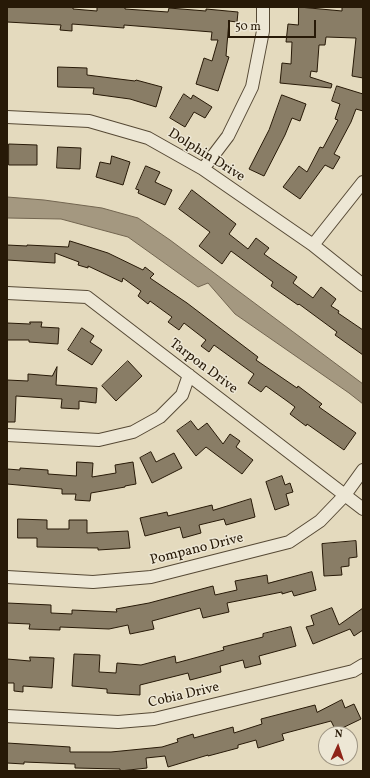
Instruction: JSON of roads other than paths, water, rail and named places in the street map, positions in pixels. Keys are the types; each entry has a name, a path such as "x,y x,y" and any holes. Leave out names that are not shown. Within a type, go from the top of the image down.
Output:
{"street":[{"path":"203,169 228,136 252,87 263,31 263,7"},
{"name":"Dolphin Drive","path":"7,117 89,121 148,138 203,169 314,245 363,284"},
{"path":"314,245 363,182"},
{"name":"Tarpon Drive","path":"7,293 87,297 363,509"},
{"path":"7,435 99,440 133,432 160,417 182,395 189,375"},
{"name":"Pompano Drive","path":"7,577 93,582 151,577 289,542 320,521 345,495 363,470"},
{"name":"Cobia Drive","path":"7,716 118,722 154,719 353,671 363,665"}]}
